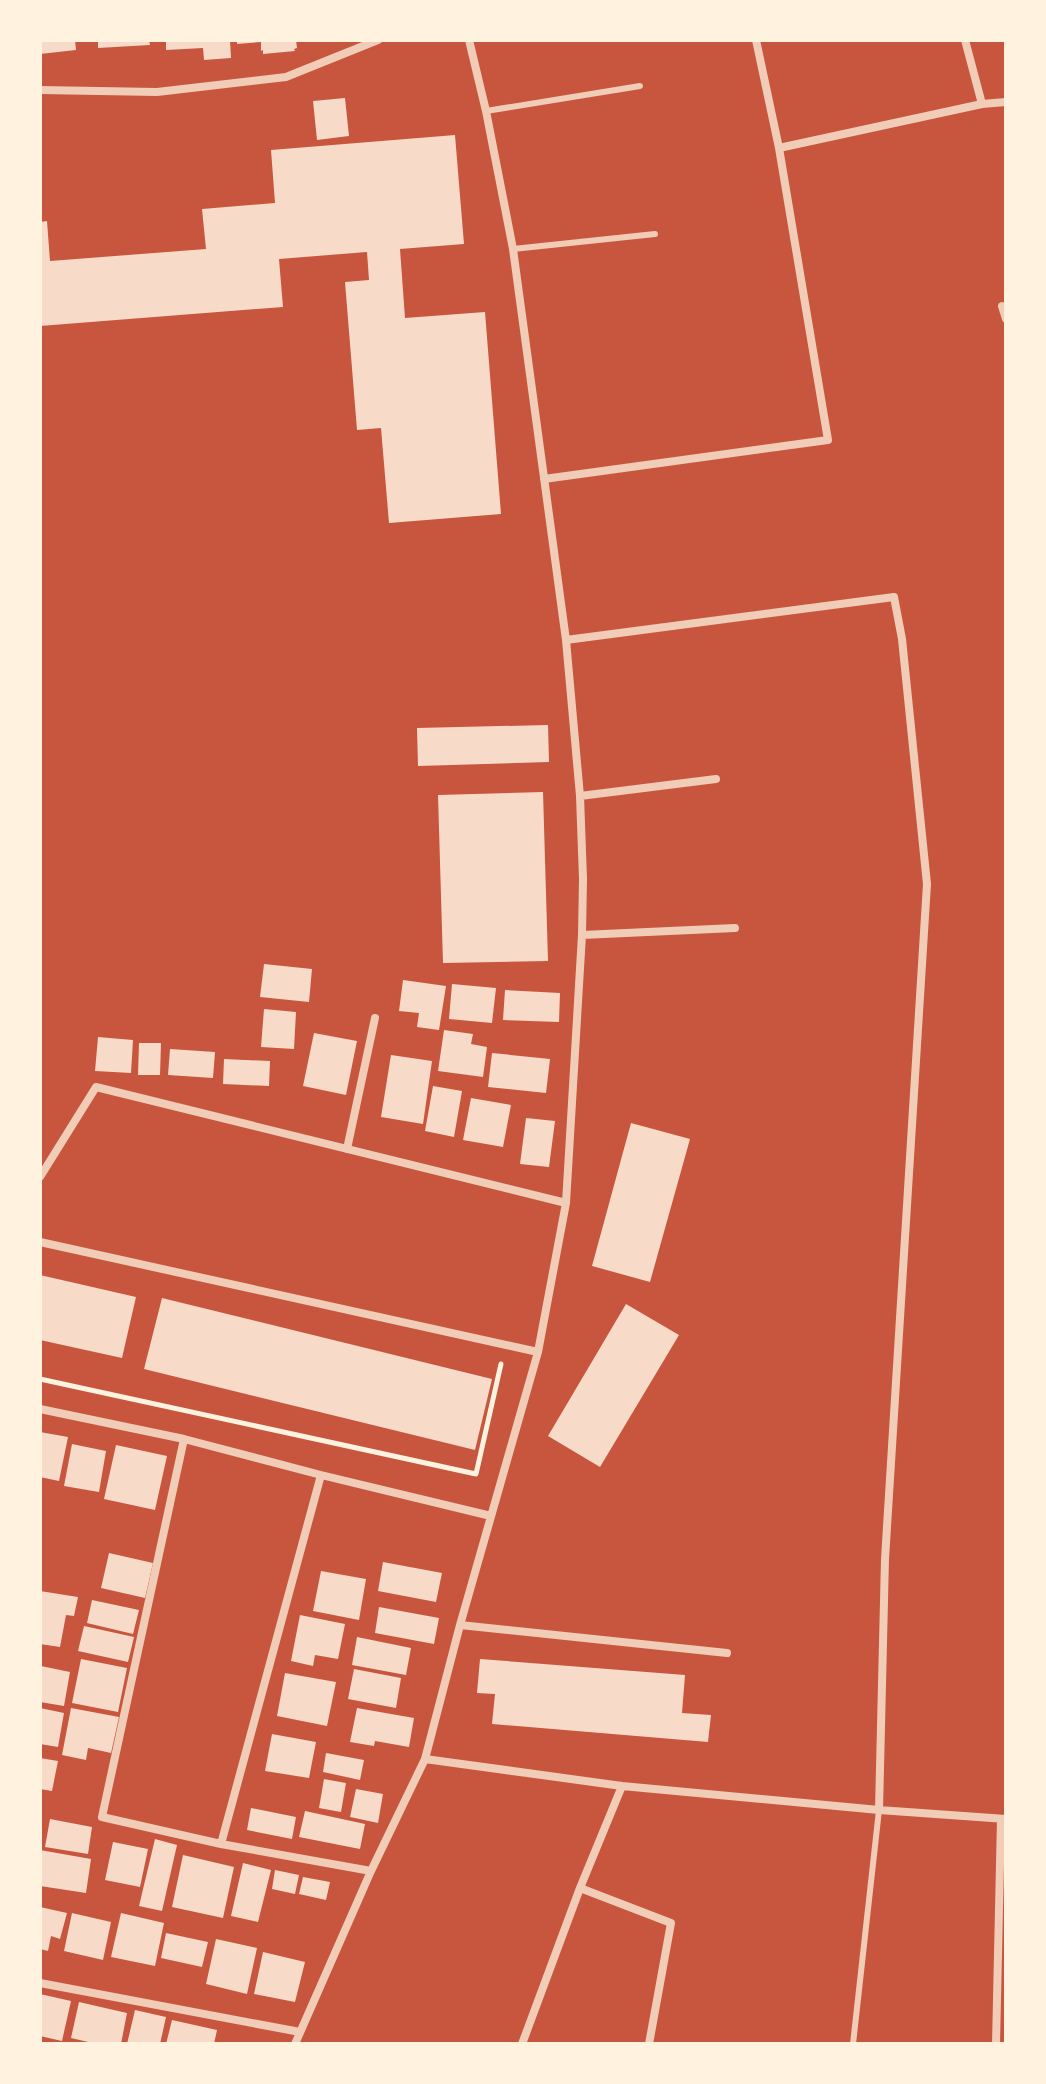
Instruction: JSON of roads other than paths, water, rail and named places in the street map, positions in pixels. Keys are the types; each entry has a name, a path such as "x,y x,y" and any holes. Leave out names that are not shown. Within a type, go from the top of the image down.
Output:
{"street":[{"path":"40,90 157,92 286,77 378,40"},
{"path":"295,2044 371,1871 425,1759 538,1352 566,1203 582,935 580,796 566,640 513,249 469,40"},
{"path":"544,479 828,440 779,148 756,40"},
{"path":"965,40 982,104"},
{"path":"779,148 982,104 1006,102"},
{"path":"1002,306 1006,319"},
{"path":"566,640 894,597 902,639 927,884 885,1559 879,1810"},
{"path":"580,796 716,779"},
{"path":"582,935 735,928"},
{"path":"347,1149 375,1018"},
{"path":"40,1177 96,1087 566,1203"},
{"path":"40,1242 538,1352"},
{"path":"40,1409 184,1439 491,1516"},
{"path":"184,1439 102,1817 221,1844 371,1871"},
{"path":"221,1844 321,1475"},
{"path":"460,1625 727,1653"},
{"path":"425,1759 622,1786 1003,1819 996,2044"},
{"path":"522,2044 622,1786"},
{"path":"580,1888 671,1923 649,2044"},
{"path":"40,1983 300,2032"}],"lane":[{"path":"486,111 640,86"},
{"path":"513,249 655,234"},
{"path":"853,2044 879,1810"}]}
